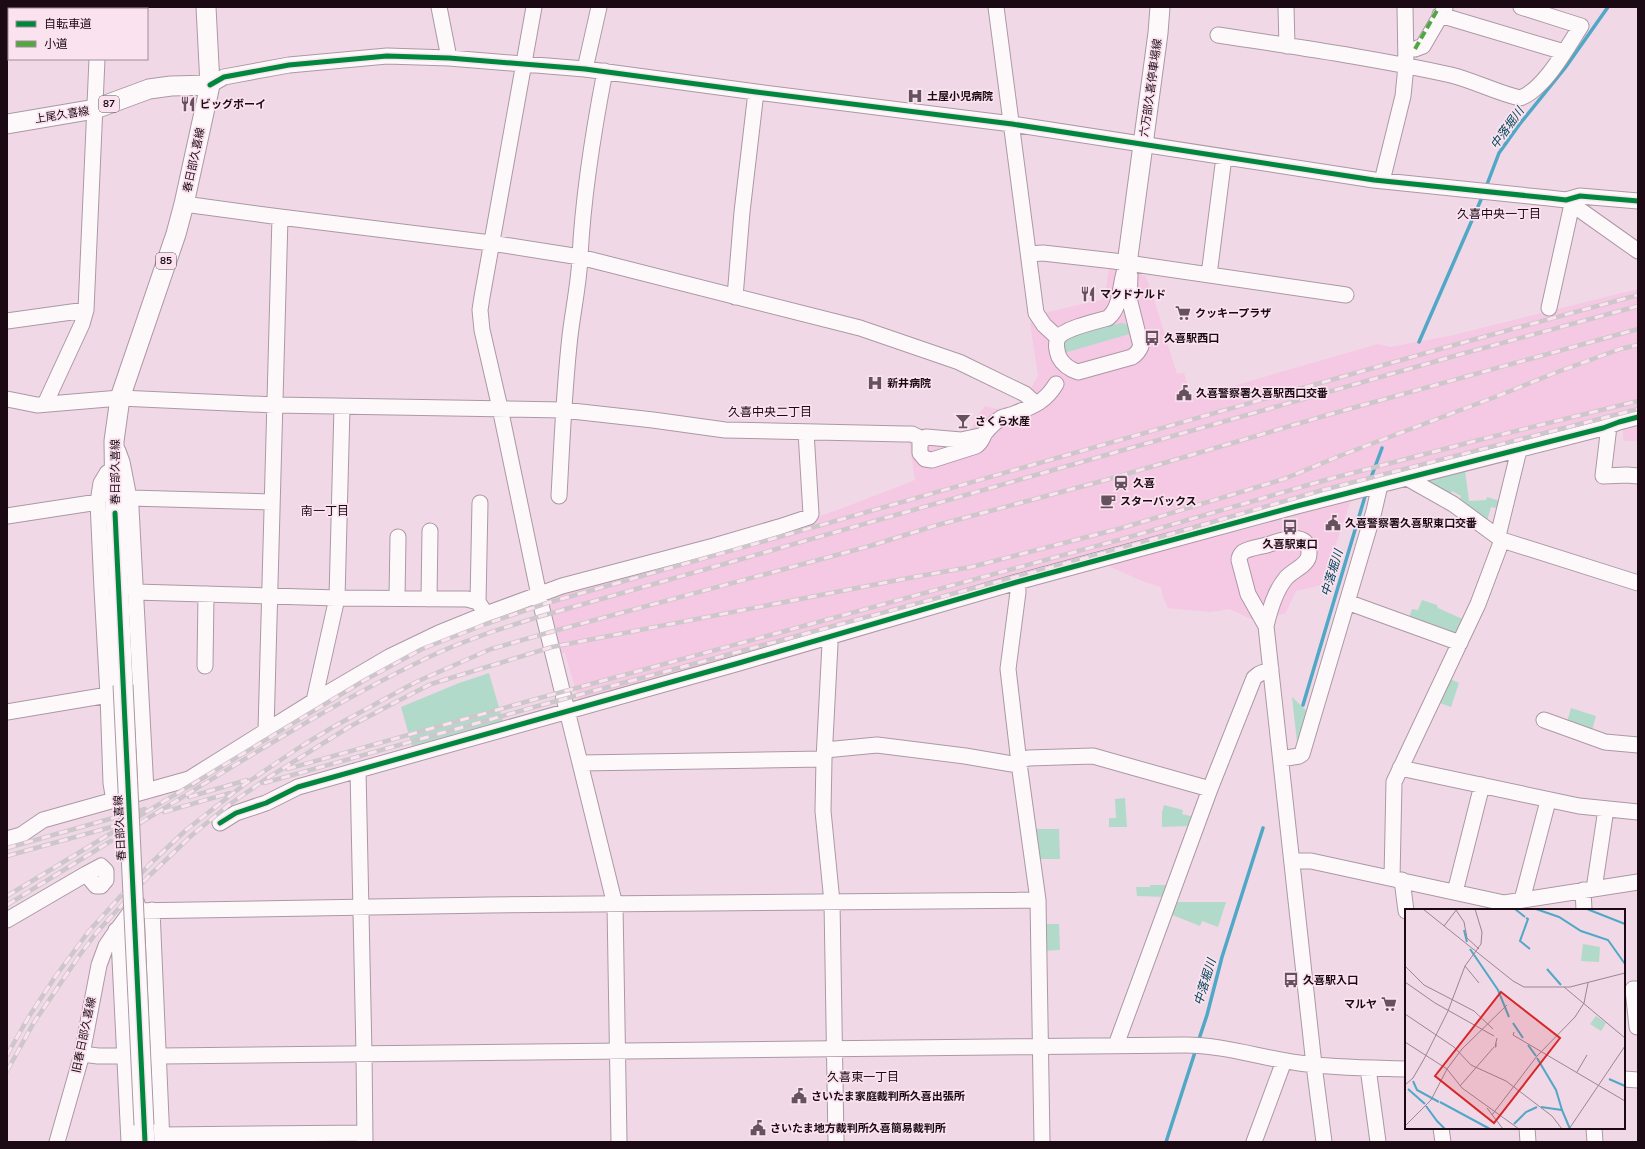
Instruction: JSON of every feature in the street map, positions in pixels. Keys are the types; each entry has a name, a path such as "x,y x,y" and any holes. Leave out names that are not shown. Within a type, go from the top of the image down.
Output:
{"main road":[{"name":"春日部久喜線","path":"153,1136 116,690 114,440 120,398 176,234 210,85 206,7"},
{"name":"六万部久喜停車場線","path":"1127,264 1160,7"},
{"name":"上尾久喜線","path":"7,124 95,110 149,89 171,86 210,85"}],"street":[{"path":"439,7 449,58"},
{"path":"534,7 480,310 482,330 539,594 615,905 618,1142"},
{"path":"585,69 599,7"},
{"path":"996,7 1036,313 1044,325 1058,338"},
{"path":"1286,7 1286,46"},
{"path":"1382,181 1403,96 1406,66 1405,7"},
{"path":"1218,35 1406,66 1474,81 1520,98 1526,96 1544,80 1581,26 1521,7"},
{"path":"1406,48 1415,49 1423,46 1443,11 1564,52"},
{"path":"210,85 224,77 289,65 387,56 449,58 605,71 756,92 1012,124 1382,181 1549,198 1569,202 1638,251"},
{"path":"45,404 82,324 86,310 97,60"},
{"path":"559,496 563,410 570,335 580,257 582,216 591,148 605,71"},
{"path":"735,297 742,212 756,92"},
{"path":"1209,275 1224,157"},
{"path":"1569,202 1580,196 1638,201"},
{"path":"1549,308 1569,202"},
{"path":"184,204 491,243 580,257 860,328 960,362 1025,394 1036,404"},
{"path":"266,730 280,217"},
{"path":"1029,254 1043,253 1346,294"},
{"path":"1108,318 1117,306 1122,273 1127,264"},
{"path":"1056,384 1078,372 1136,355 1141,346 1129,298 1130,276 1127,264"},
{"path":"7,320 86,310"},
{"path":"922,439 920,443 922,456 925,459 932,460 976,446 981,442 990,427 1002,418 1027,409 1049,395 1056,384 1058,338 1065,332 1108,318 1129,318 1135,323"},
{"path":"1058,354 1065,366 1078,372"},
{"path":"7,399 37,404 120,398 342,407 563,410 725,430 912,434 922,439 926,437 934,437 961,440 984,435"},
{"path":"314,701 337,598 342,407"},
{"path":"220,823 236,814 266,803 294,788 568,712 1017,582 1296,506 1519,450 1638,418"},
{"path":"1609,426 1603,476 1638,476"},
{"path":"7,839 21,835 43,820 189,779 266,730 389,657 439,634 482,608 714,546 779,527 809,516 811,514 806,432"},
{"path":"114,440 122,462 130,498 146,790"},
{"path":"1405,909 1397,879 1394,782 1448,671 1478,604 1500,538 1519,450"},
{"path":"114,469 107,473 101,483 98,502 102,589 116,690 111,783 114,801"},
{"path":"1407,478 1453,504 1500,538 1638,583"},
{"path":"1281,759 1299,756 1302,754 1374,511 1378,486"},
{"path":"130,498 272,502"},
{"path":"7,516 98,502"},
{"path":"480,503 482,608"},
{"path":"429,599 430,531"},
{"path":"397,598 398,537"},
{"path":"1266,626 1248,594 1239,560 1240,556 1247,550 1293,538 1302,540 1308,548 1309,556 1304,563 1284,580 1270,608 1266,626 1293,861 1314,1065 1324,1142"},
{"path":"1017,582 1018,592 1008,670 1038,900 1042,1142"},
{"path":"135,592 337,598 467,599 482,608"},
{"path":"205,666 206,594"},
{"path":"1347,602 1460,643"},
{"path":"828,636 830,644 824,755 823,812 832,902 836,1142"},
{"path":"1116,1045 1210,789 1254,678 1271,669"},
{"path":"7,712 116,690"},
{"path":"1544,720 1605,742 1638,745"},
{"path":"580,763 824,755 877,745 964,756 1012,764 1028,758 1093,756 1210,789"},
{"path":"1400,768 1579,806 1638,812"},
{"path":"358,770 362,908 365,1137 153,1136 158,1056 152,910 362,908 1038,900"},
{"path":"1455,892 1482,785"},
{"path":"1522,900 1548,800"},
{"path":"1584,909 1606,809"},
{"path":"1293,861 1311,861 1397,879 1455,892 1504,907 1522,900 1638,882"},
{"path":"7,920 86,874"},
{"name":"旧春日部久喜線","path":"57,1142 82,1054 99,965 106,946 116,930 135,906 152,910"},
{"path":"116,930 119,938 129,1142"},
{"path":"1637,1027 1633,989 1638,989"},
{"path":"82,1054 98,1056 158,1056 1207,1045 1284,1061 1314,1065 1405,1069"},
{"path":"1254,1142 1284,1061"},
{"path":"1368,1068 1378,1142"},
{"path":"1625,1079 1638,1080"},
{"path":"1441,1129 1443,1142"},
{"path":"1527,1129 1528,1142"},
{"path":"1594,1129 1595,1142"}],"shaded area":[{"path":"1109,268 1134,278 1138,274 1145,276 1151,290 1177,374 1184,373 1192,398 1378,344 1390,347 1454,335 1638,289 1638,414 579,701 565,653 562,653 547,598 768,534 843,508 915,480 909,441 910,427 969,434 978,415 985,406 997,409 1022,403 1038,376 1030,323 1043,313 1101,300 1105,296"},
{"path":"1638,423 1638,441 1623,441 1623,426"},
{"path":"1351,500 1322,585 1296,591 1285,614 1251,619 1230,609 1210,612 1168,608 1163,597 1161,587 1142,581 1104,564 1222,531 1239,531"}],"green space":[{"path":"1122,323 1129,325 1133,333 1064,353 1062,346 1071,336 1077,333"},
{"path":"1465,470 1469,501 1486,500 1487,497 1503,502 1501,509 1491,507 1487,521 1458,502 1461,496 1452,491 1449,497 1422,480"},
{"path":"1422,600 1437,605 1438,608 1467,621 1459,639 1408,621 1412,609 1418,610"},
{"path":"489,673 503,721 412,746 401,707 459,683"},
{"path":"1450,679 1459,683 1451,707 1437,702"},
{"path":"1292,697 1310,714 1298,751"},
{"path":"1571,708 1596,716 1591,734 1566,726"},
{"path":"1125,798 1127,827 1109,827 1109,818 1116,818 1115,799"},
{"path":"1164,805 1183,810 1182,814 1194,817 1191,826 1162,827 1162,812"},
{"path":"1032,829 1059,829 1060,859 1037,859"},
{"path":"1150,885 1169,885 1165,897 1137,896 1136,887 1150,887"},
{"path":"1174,902 1226,902 1218,927 1202,921 1200,926 1170,914"},
{"path":"1043,924 1059,924 1060,950 1043,951"}],"waterway":[{"name":"中落堀川","path":"1486,187 1499,153 1519,125 1565,68 1608,7"},
{"name":"中落堀川","path":"1419,342 1483,195"},
{"name":"中落堀川","path":"1369,483 1382,448"},
{"name":"中落堀川","path":"1303,705 1366,493"},
{"name":"中落堀川","path":"1198,1042 1207,1015 1222,957 1263,828"},
{"name":"中落堀川","path":"1166,1142 1196,1049"}],"railway":[{"path":"7,896 365,680 422,649 486,624 547,603 1454,345 1638,295"},
{"path":"140,823 281,737 353,696 440,652 495,631 538,617 1099,457 1458,355 1638,306"},
{"path":"7,1055 28,1018 55,977 89,931 149,865 186,830 245,784 300,747 333,727 416,682 491,649 870,546 934,526 1106,480 1331,414 1638,329"},
{"path":"7,1071 33,1024 97,932 149,876 192,835 230,804 266,779 349,727 431,684 552,647 971,567 1122,528 1284,479 1552,374 1620,349 1638,345"},
{"path":"287,769 536,699 1126,538 1322,481 1479,440 1638,401"},
{"path":"264,783 538,706 1126,547 1323,490 1638,409"},
{"path":"189,797 247,780"},
{"path":"164,812 230,793"},
{"path":"7,848 145,809"},
{"path":"7,856 122,824"},
{"path":"7,905 111,841"}],"marked path":[{"path":"1415,49 1439,7"}],"cycle path":[{"path":"210,85 224,77 289,65 387,56 449,58 585,69 1012,124 1374,180 1566,200 1580,196 1638,201"},
{"path":"220,823 236,813 266,803 298,787 739,663 1017,582 1297,506 1603,428 1638,417"},
{"path":"115,513 145,1142"}],"place":[{"name":"土屋小児病院","path":"915,96"},
{"name":"ビッグボーイ","path":"188,104"},
{"name":"マクドナルド","path":"1088,294"},
{"name":"クッキープラザ","path":"1183,313"},
{"name":"久喜駅西口","path":"1152,338"},
{"name":"新井病院","path":"875,383"},
{"name":"久喜警察署久喜駅西口交番","path":"1184,393"},
{"name":"さくら水産","path":"963,421"},
{"name":"久喜","path":"1121,483"},
{"name":"スターバックス","path":"1108,501"},
{"name":"久喜警察署久喜駅東口交番","path":"1333,523"},
{"name":"久喜駅東口","path":"1290,527"},
{"name":"久喜駅入口","path":"1291,980"},
{"name":"マルヤ","path":"1389,1004"},
{"name":"さいたま家庭裁判所久喜出張所","path":"799,1096"},
{"name":"さいたま地方裁判所久喜簡易裁判所","path":"758,1128"}],"district":[{"name":"久喜中央一丁目","path":"1499,214"},
{"name":"久喜中央二丁目","path":"770,412"},
{"name":"南一丁目","path":"325,511"},
{"name":"久喜東一丁目","path":"863,1077"}]}
